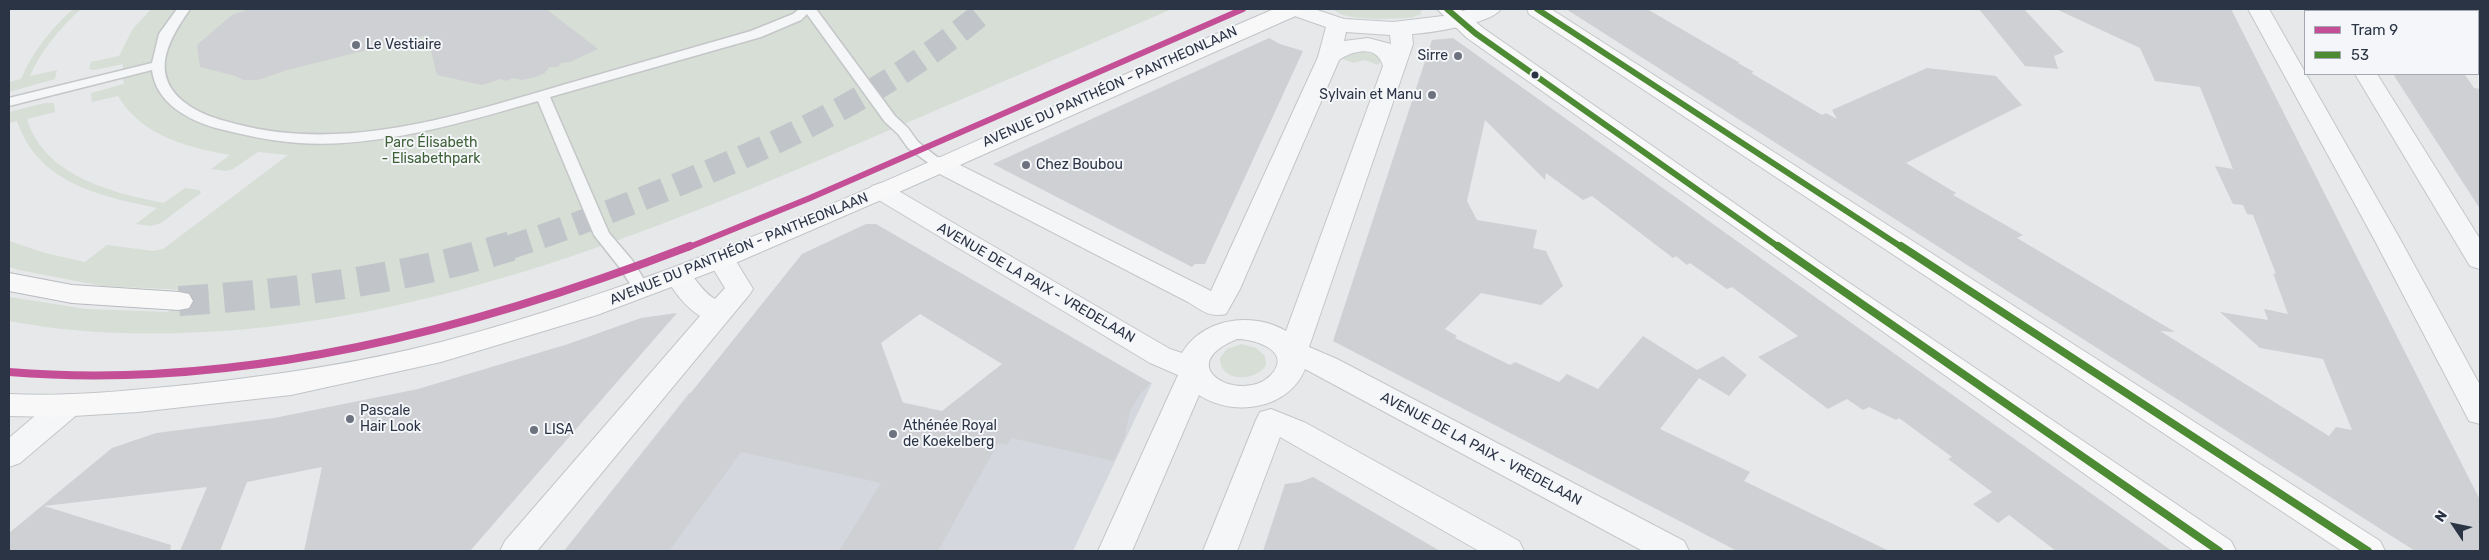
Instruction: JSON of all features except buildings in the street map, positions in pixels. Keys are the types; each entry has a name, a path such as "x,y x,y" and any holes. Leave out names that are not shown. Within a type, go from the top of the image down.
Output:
{"main road":[{"name":"AVENUE DU PANTHÉON - PANTHEONLAAN","path":"9,405 68,405 175,400 251,391 328,379 404,363 478,343 642,290 721,259 881,190 1188,51 1292,9"},
{"path":"1537,9 2368,551"},
{"path":"1453,14 1826,280 2219,551"},
{"path":"9,282 72,294 179,302"}],"street":[{"path":"1298,9 1315,19 1337,25 1400,28 1453,14 1490,9"},
{"path":"2258,9 2392,247 2480,413"},
{"path":"1115,551 1141,510 1195,370 1195,358 1200,347 1211,338 1220,319 1226,290 1329,57 1337,25"},
{"path":"1220,551 1263,407 1271,390 1287,376 1292,358 1289,351 1295,346 1302,327 1402,44 1400,28"},
{"path":"1329,57 1343,48 1364,45 1384,50 1390,55 1394,66"},
{"path":"2367,75 2480,260"},
{"path":"939,164 1198,295 1220,319"},
{"name":"AVENUE DE LA PAIX - VREDELAAN","path":"881,190 1160,356 1195,370"},
{"path":"517,551 740,289 721,259"},
{"path":"678,276 695,300 718,315"},
{"name":"AVENUE DE LA PAIX - VREDELAAN","path":"1220,319 1243,329 1273,336 1289,351 1327,366 1672,551"},
{"path":"1195,370 1203,382 1217,392 1235,396 1263,407 1296,431 1508,551"},
{"path":"9,455 68,405"}],"lane":[{"path":"184,9 166,32 158,54 158,65 164,88 171,97 191,113 239,130 293,137 352,136 403,130 456,120 756,34 797,16 808,9 890,119 903,131 913,145 939,164"},
{"path":"9,102 158,65"},
{"path":"542,95 602,235 626,264 642,290"}],"shaded area":[{"name":"Athénée Royal de Koekelberg","path":"1052,326 1146,382 1152,383 1073,551 564,551 689,393 837,388 929,408 925,415 942,419 980,389 974,386"}],"green space":[{"path":"73,9 81,9 52,40 34,66 30,76 57,70 55,79 9,92 9,82 21,79 43,41"},
{"name":"Parc Élisabeth - Elisabethpark","path":"151,9 1172,9 704,208 555,262 480,285 403,304 326,319 247,329 157,334 68,330 9,321 9,297 86,309 168,312 186,290 102,286 19,270 9,267 9,241 45,253 85,262 107,245 153,251 163,249 288,155 258,152 233,169 226,171 211,169 230,155 197,148 152,130 128,110 118,96 92,102 91,93 124,84 123,64 94,70 89,69 91,62 119,56 132,30"},
{"path":"1334,9 1422,10 1420,15 1415,17 1384,19 1348,16"},
{"path":"1360,51 1376,55 1381,61 1378,65 1365,60 1353,63 1343,59 1345,55"},
{"path":"45,103 54,103 55,112 27,119 36,139 48,155 82,179 123,194 164,203 185,188 199,190 201,193 161,223 151,226 136,224 157,208 93,192 55,173 40,159 27,142 17,121 9,123 9,112"},
{"path":"1241,344 1256,348 1265,356 1266,365 1255,375 1247,377 1232,376 1222,366 1220,358 1227,349"}],"tunnel":[{"path":"507,248 644,198 750,154 792,134 833,113 912,66 987,9"},
{"path":"179,301 347,284 429,268 511,246"}],"tram line":[{"name":"9","path":"9,372 53,375 119,375 185,371 278,361 370,345 460,323 549,297 637,267 810,198 1243,9"}],"transit line":[{"name":"53","path":"1447,9 1475,33 1826,280 2219,551"},
{"name":"53","path":"1537,9 2368,551"}],"place":[{"name":"Le Vestiaire","path":"356,45"},
{"name":"Sirre","path":"1458,56"},
{"name":"Sylvain et Manu","path":"1432,95"},
{"name":"Chez Boubou","path":"1026,165"},
{"name":"Pascale Hair Look","path":"350,419"},
{"name":"LISA","path":"534,430"},
{"name":"Athénée Royal de Koekelberg","path":"893,434"}]}
